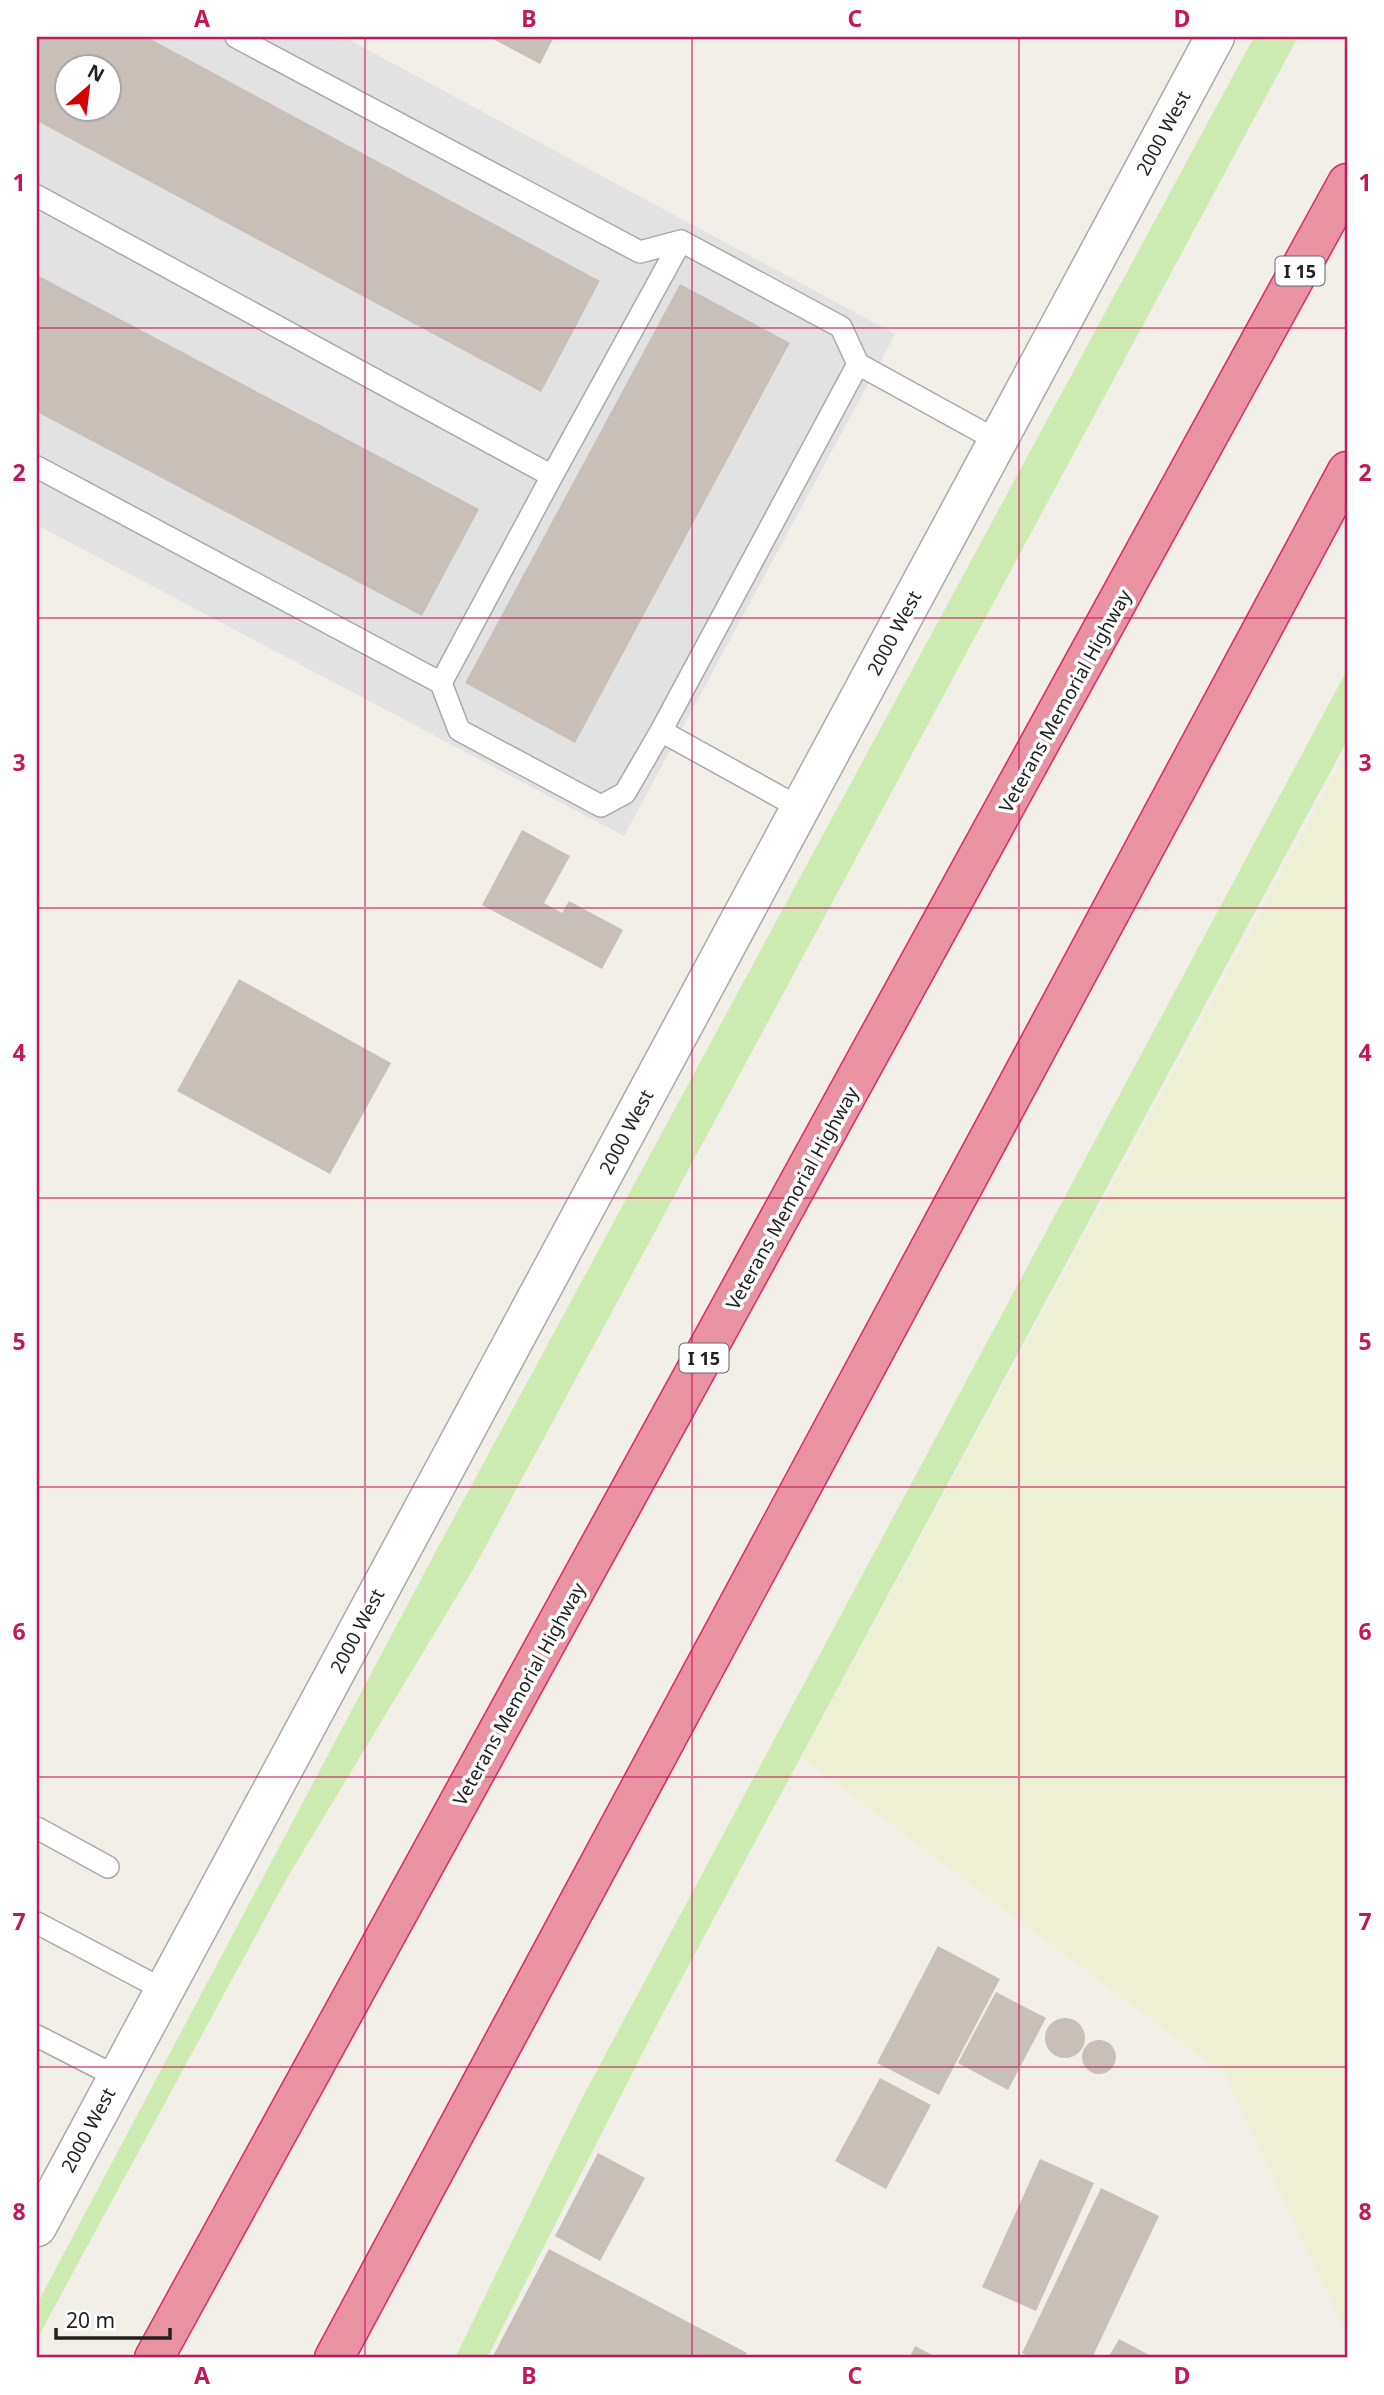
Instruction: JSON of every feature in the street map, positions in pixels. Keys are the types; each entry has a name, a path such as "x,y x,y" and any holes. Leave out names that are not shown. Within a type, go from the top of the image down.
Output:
{"highway":[{"name":"Veterans Memorial Highway","path":"154,2358 1347,183"},
{"path":"334,2358 1347,471"}],"street":[{"name":"2000 West","path":"37,2227 1215,37"}],"lane":[{"path":"236,37 639,252 681,241 841,327 858,364 998,441"},
{"path":"37,196 552,476"},
{"path":"441,683 681,241"},
{"path":"37,467 441,683 459,730 601,806 625,793 858,364"},
{"path":"661,731 800,808"},
{"path":"37,1828 108,1867"},
{"path":"37,1923 164,1990"},
{"path":"37,2036 117,2077"}],"green space":[{"path":"1254,37 1298,37 474,1568 287,1878 37,2339 37,2304 436,1551"},
{"path":"1347,670 1347,741 662,2015 487,2358 455,2358 580,2102"},
{"path":"1347,753 1347,2340 1225,2075 801,1757"}],"shaded area":[{"path":"147,37 344,37 895,334 624,836 37,525 37,412 422,616 478,509 37,275 37,121 541,391 600,282","holes":["680,284 790,344 575,743 465,683"]}],"building":[{"path":"37,37 147,37 600,281 541,392 37,121"},
{"path":"489,37 554,37 540,64"},
{"path":"37,275 479,509 422,616 37,412"},
{"path":"680,284 790,343 575,743 465,683"},
{"path":"522,830 570,856 544,903 562,913 569,901 623,930 602,969 482,905"},
{"path":"239,979 391,1063 330,1174 177,1091"},
{"path":"938,1946 1000,1979 939,2095 877,2063"},
{"path":"996,1992 1046,2018 1008,2090 958,2063"},
{"path":"1065,2018 1073,2019 1079,2024 1084,2030 1084,2046 1079,2052 1073,2057 1065,2058 1057,2057 1051,2052 1046,2046 1045,2038 1046,2030 1051,2024 1057,2019"},
{"path":"1099,2040 1111,2045 1116,2057 1111,2069 1099,2074 1087,2069 1082,2057 1087,2045"},
{"path":"880,2078 931,2105 886,2189 835,2161"},
{"path":"598,2153 645,2178 600,2261 555,2236"},
{"path":"1040,2159 1094,2183 1036,2311 982,2287"},
{"path":"1101,2188 1159,2216 1092,2358 1032,2358 1022,2353"},
{"path":"549,2249 747,2353 744,2358 492,2358"},
{"path":"1119,2339 1155,2358 1108,2358"},
{"path":"915,2346 938,2358 909,2358"}]}
